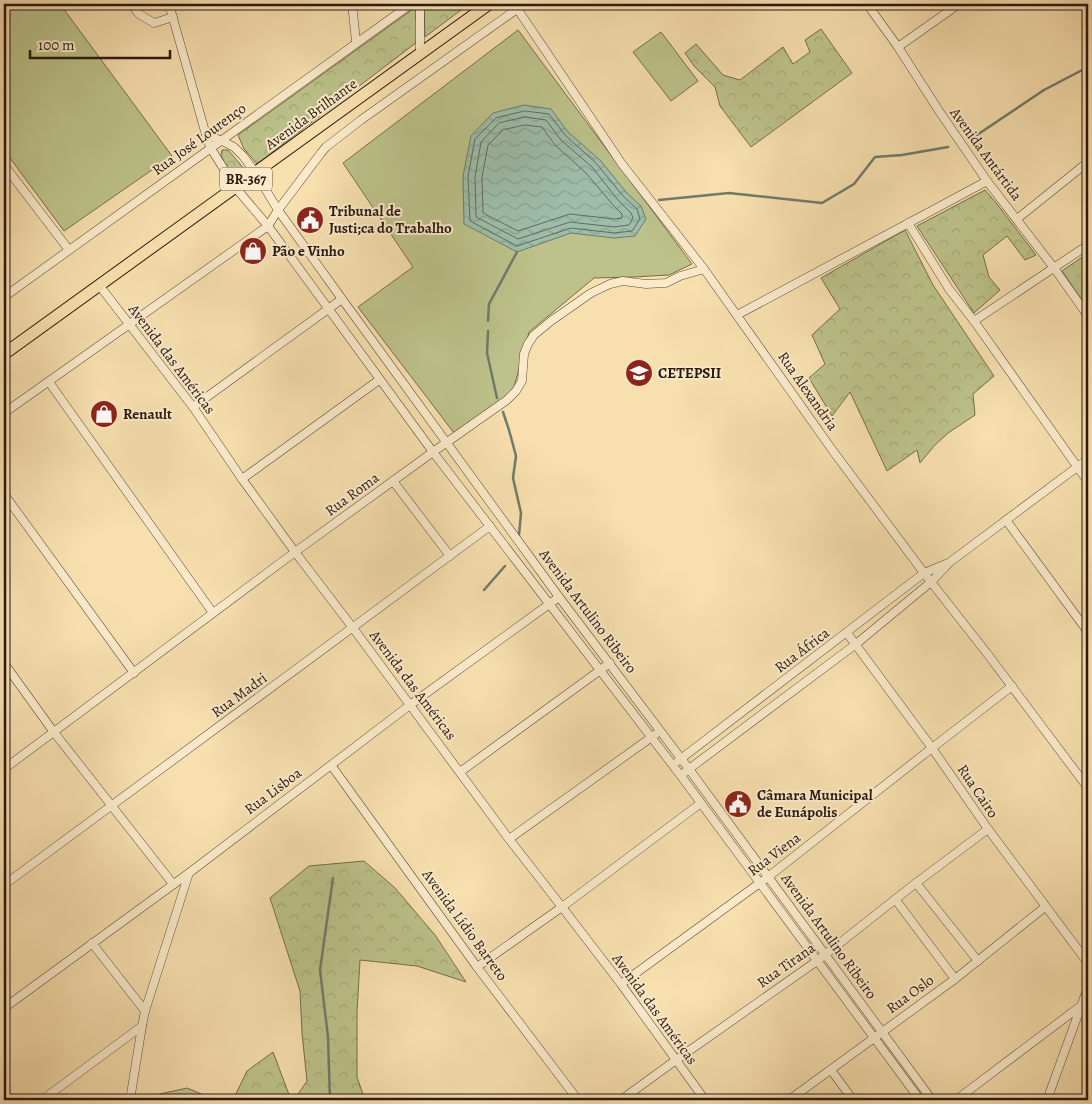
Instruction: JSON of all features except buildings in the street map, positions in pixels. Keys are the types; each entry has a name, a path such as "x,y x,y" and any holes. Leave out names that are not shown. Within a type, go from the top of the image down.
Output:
{"main road":[{"name":"Avenida Brilhante","path":"4,354 489,4"}],"street":[{"path":"131,4 139,14 154,23 173,17"},
{"name":"Avenida Artulino Ribeiro","path":"169,4 210,148 235,187 268,226 432,452 673,765 920,1100"},
{"path":"352,4 356,41 360,40"},
{"name":"Rua José Lourenço","path":"4,297 411,4"},
{"path":"420,4 420,54"},
{"path":"4,414 268,226 278,210 326,148 515,6 524,4"},
{"name":"Avenida Antártida","path":"867,4 898,47 987,181 1054,268 1088,316"},
{"path":"898,47 959,4"},
{"name":"Rua Alexandria","path":"515,6 622,164 704,269 833,451 930,582 1012,686 1088,788"},
{"name":"Avenida Artulino Ribeiro","path":"206,135 234,147 243,156 278,210 342,299 932,1100"},
{"path":"4,165 69,250"},
{"path":"1017,219 1083,166"},
{"path":"737,315 987,181"},
{"path":"908,223 949,289 1088,482"},
{"path":"974,322 1088,245"},
{"name":"Rua Roma","path":"4,769 295,552 507,400 522,381 524,354 528,344 534,335 551,321 591,293 610,284 623,282 666,283 680,276 704,269"},
{"name":"Avenida das Américas","path":"99,285 193,407 295,552 509,839 621,984 705,1100"},
{"path":"193,407 342,299"},
{"path":"242,479 379,380"},
{"path":"49,382 213,613"},
{"name":"Rua África","path":"681,776 856,644 930,582 950,562 1088,459"},
{"path":"393,481 450,556"},
{"path":"4,494 134,673"},
{"path":"1006,520 1088,632"},
{"name":"Rua Madri","path":"4,885 490,526"},
{"name":"Rua África","path":"673,765 924,573 950,562"},
{"name":"Rua Lisboa","path":"4,1008 189,873 410,705 560,597"},
{"name":"Rua Cairo","path":"847,633 932,748 988,829 1088,963"},
{"path":"4,663 53,731 173,884"},
{"path":"460,772 610,663"},
{"name":"Rua Viena","path":"621,984 768,877 1012,686"},
{"path":"509,839 660,731"},
{"name":"Avenida Lídio Barreto","path":"331,765 477,967 578,1100"},
{"path":"477,967 562,907 701,803"},
{"name":"Rua Tirana","path":"621,1100 817,961 988,829"},
{"path":"130,1100 145,1011 189,873"},
{"path":"916,883 978,961"},
{"path":"895,900 955,979"},
{"name":"Rua Oslo","path":"790,1100 955,979 1045,907"},
{"path":"92,943 145,1011"},
{"path":"1047,1100 1088,987"},
{"path":"956,1100 1082,1005"},
{"path":"42,1100 142,1026"},
{"path":"831,1070 853,1100"}],"green space":[{"path":"4,4 60,4 172,156 64,231 4,150"},
{"path":"424,4 469,4 425,37"},
{"path":"416,7 417,42 257,164 244,149 238,135"},
{"path":"821,29 852,73 751,147 720,106 715,87 694,66 685,53 696,44 723,75 740,80 783,47 793,64 810,52 805,40"},
{"path":"518,30 692,264 669,275 594,278 529,332 511,398 454,433 358,307 413,267 343,163"},
{"path":"661,32 698,81 671,101 633,52"},
{"path":"222,150 228,150 246,171 236,178 224,162 221,155"},
{"path":"985,190 1036,255 1025,260 1007,236 983,255 989,277 1000,290 974,313 917,226"},
{"path":"905,230 933,285 994,376 973,394 975,415 948,433 920,463 917,450 887,471 850,392 832,416 809,378 825,364 812,335 840,309 821,278"},
{"path":"1088,253 1088,309 1062,271"},
{"path":"364,861 395,888 435,935 466,982 417,966 360,960 357,1012 357,1077 365,1100 294,1100 307,1081 300,991 270,898 309,866"},
{"path":"273,1052 291,1100 233,1100 247,1071"},
{"path":"187,1088 216,1100 143,1100 151,1096"}],"water":[{"path":"524,105 551,109 568,132 600,160 626,192 641,206 646,219 635,236 614,238 571,233 517,252 464,224 463,176 471,136 493,113"}],"waterway":[{"path":"971,139 1044,90 1088,67"},
{"path":"659,200 729,193 822,203 854,184 875,157 902,155 948,147"},
{"path":"488,321 489,304 517,252"},
{"path":"488,331 487,353 497,398"},
{"path":"503,412 516,456 513,478 521,513 519,535"},
{"path":"484,590 505,566"},
{"path":"330,1100 328,1037 320,970 333,878"}],"place":[{"name":"Tribunal de Justi;ca do Trabalho","path":"310,220"},
{"name":"Pão e Vinho","path":"253,251"},
{"name":"CETEPSII","path":"639,373"},
{"name":"Renault","path":"104,414"},
{"name":"Câmara Municipal de Eunápolis","path":"738,804"}]}
